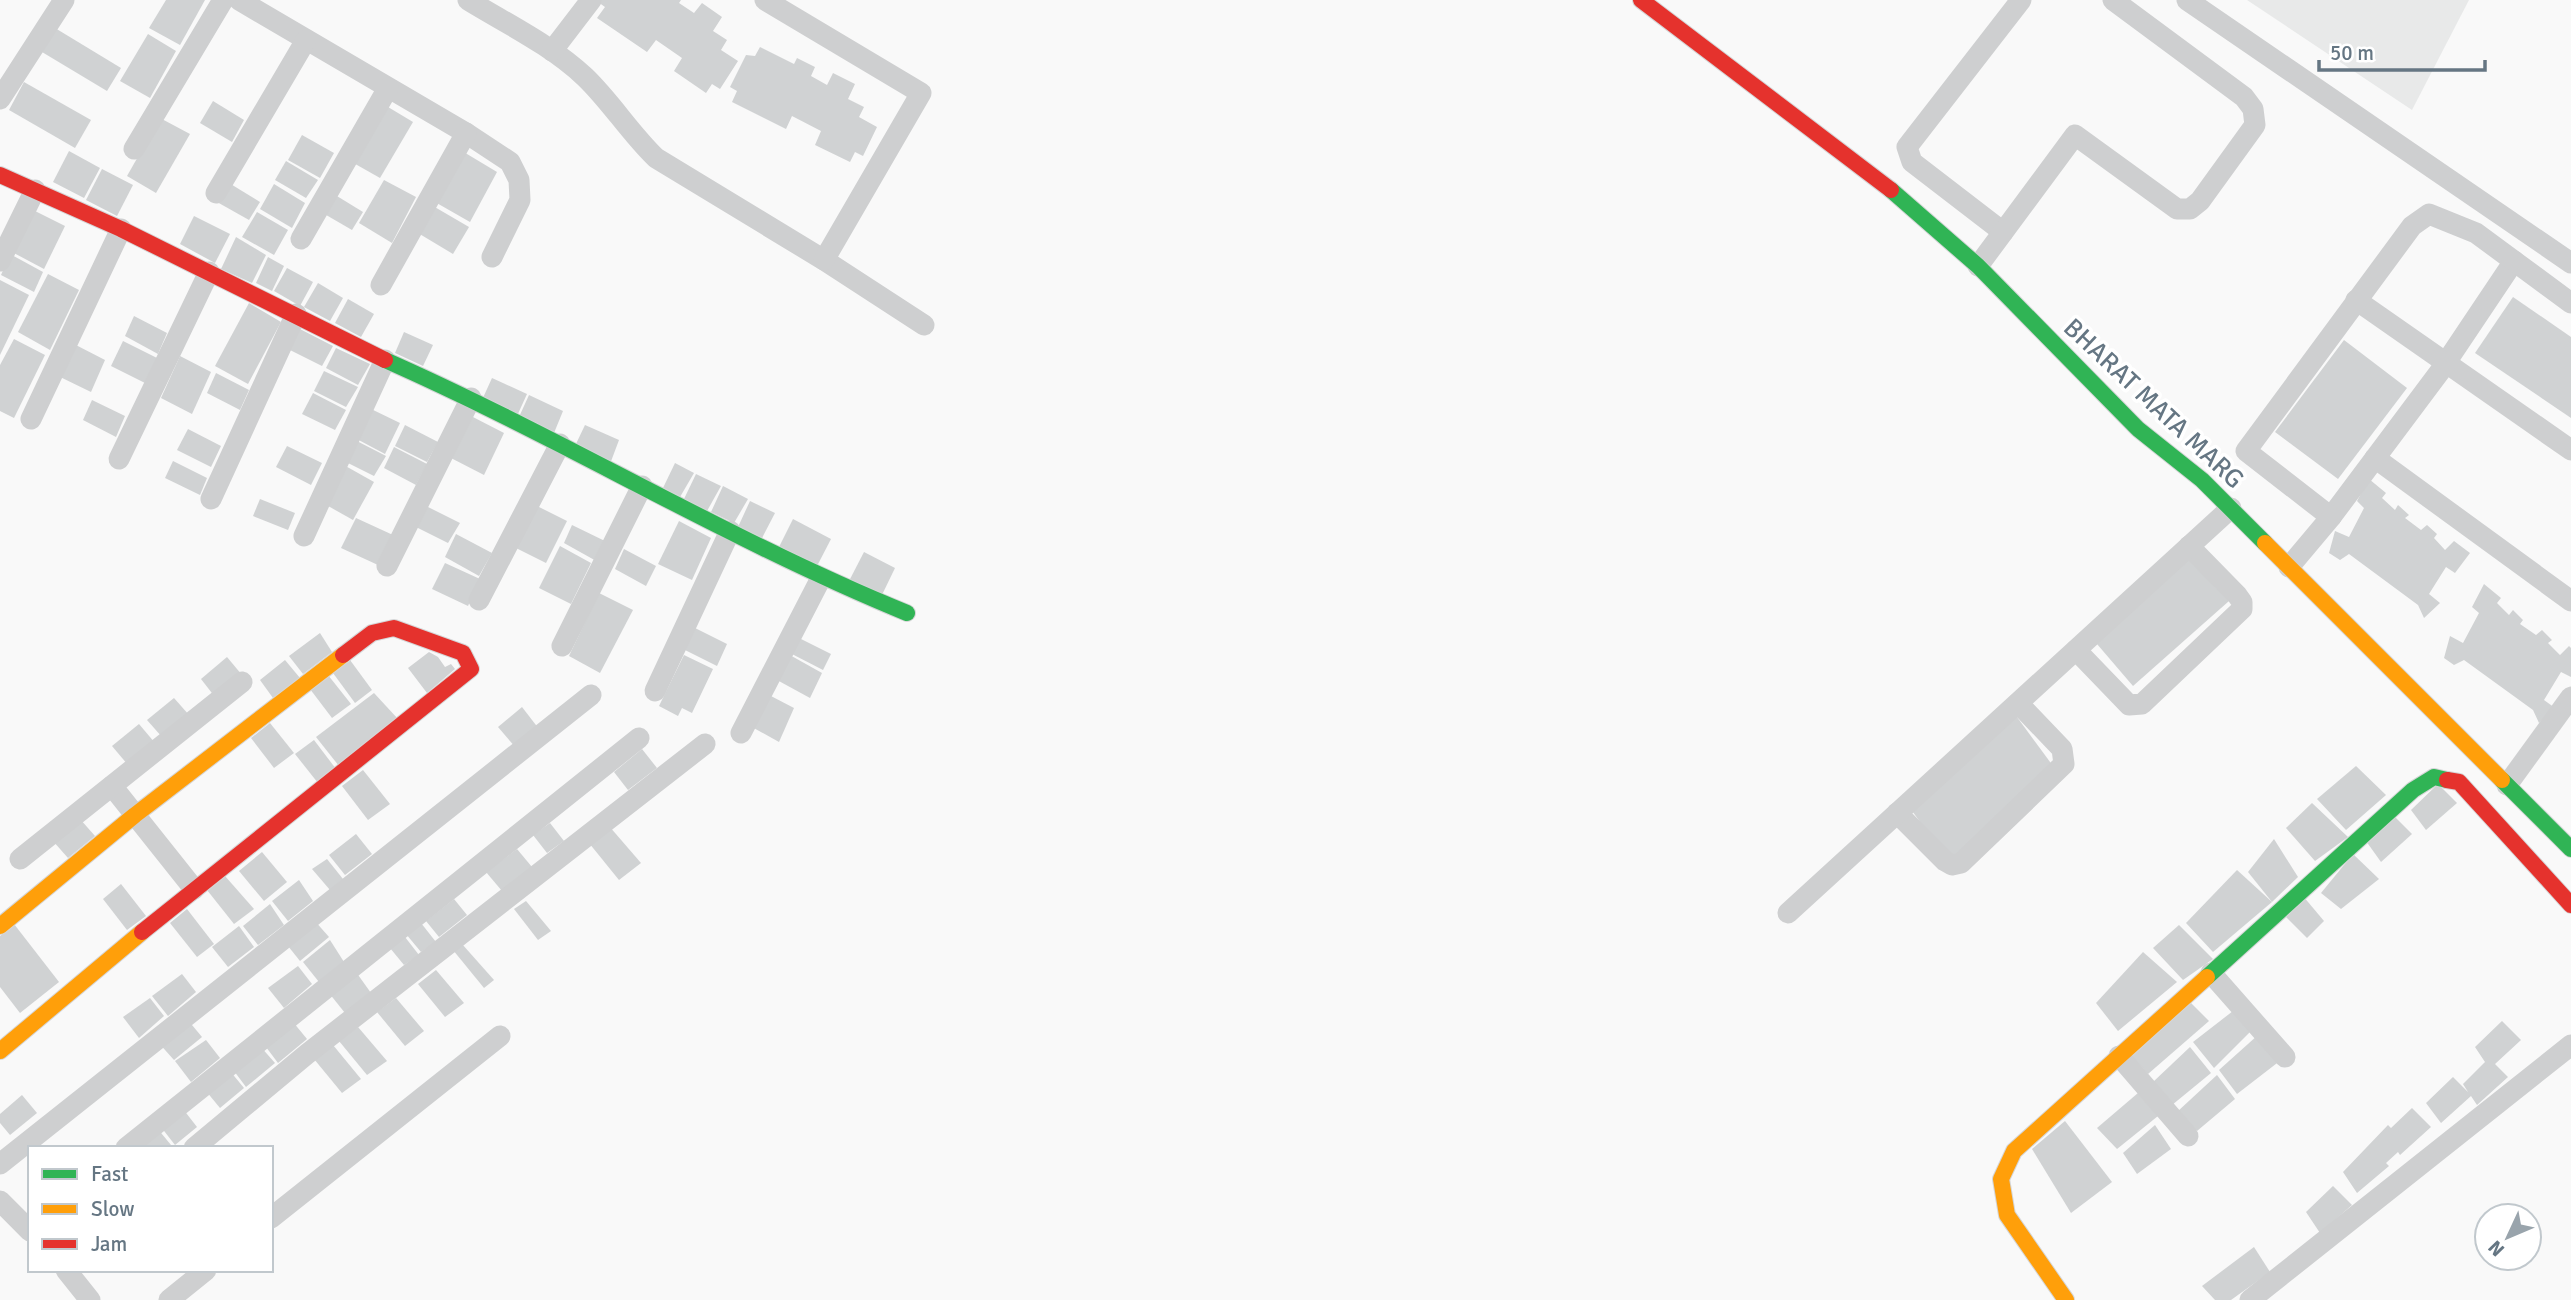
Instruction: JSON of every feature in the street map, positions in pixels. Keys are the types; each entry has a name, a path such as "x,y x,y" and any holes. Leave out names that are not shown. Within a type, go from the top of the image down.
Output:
{"street":[{"path":"0,99 64,0"},
{"path":"134,149 223,0"},
{"path":"239,0 466,133 510,162 519,180 520,200 492,257"},
{"path":"468,0 552,51 586,78 634,137 656,158 824,260 924,326"},
{"path":"552,51 591,0"},
{"path":"765,0 921,93 824,260"},
{"name":"BHARAT MATA MARG","path":"1641,0 1880,181 1978,266 2138,429 2202,480 2231,508 2571,849"},
{"path":"2003,232 1912,162 1908,147 2021,0"},
{"path":"1978,266 2075,135 2177,209 2190,209 2200,201 2255,125 2253,108 2244,97 2113,0"},
{"path":"2188,0 2571,262"},
{"path":"216,193 306,40"},
{"path":"301,239 388,88"},
{"path":"381,285 466,133"},
{"path":"0,175 121,229 385,360 471,398 821,578 907,613"},
{"path":"0,261 35,190"},
{"path":"2331,517 2246,451 2412,226 2429,214 2476,233 2571,303"},
{"path":"31,419 121,229"},
{"path":"2289,567 2331,517 2446,363 2514,261"},
{"path":"119,458 209,272"},
{"path":"2356,300 2571,450"},
{"path":"211,499 296,314"},
{"path":"304,536 385,360"},
{"path":"387,566 471,398"},
{"path":"479,600 559,444"},
{"path":"2375,458 2571,601"},
{"path":"562,646 642,486"},
{"path":"1788,914 2231,508"},
{"path":"655,691 730,531"},
{"path":"2076,650 2129,705 2142,704 2242,609 2242,602 2237,595 2189,546"},
{"path":"741,733 821,578"},
{"path":"0,926 135,815 372,633 394,628 463,653 470,662 471,669 467,675 194,889 0,1051"},
{"path":"20,859 242,682"},
{"path":"0,1164 591,695"},
{"path":"2507,785 2571,697"},
{"path":"1897,813 1945,861 1952,865 1961,863 2064,764 2062,749 2018,703"},
{"path":"128,1146 639,737"},
{"path":"196,1146 307,1054 705,744"},
{"path":"2066,1300 2007,1215 2001,1179 2014,1151 2413,790 2434,777 2459,782 2571,905"},
{"path":"112,786 194,889"},
{"path":"2211,973 2285,1056"},
{"path":"273,1216 500,1036"},
{"path":"2250,1300 2571,1045"},
{"path":"2119,1056 2188,1136"},
{"path":"0,1201 28,1228"},
{"path":"68,1272 90,1300"},
{"path":"169,1300 204,1272"}],"shaded area":[{"path":"2247,0 2469,0 2412,110"}],"building":[{"path":"166,0 205,0 180,45 149,28"},
{"path":"599,0 681,0 679,3 694,13 702,3 722,17 713,31 727,40 721,50 738,61 720,89 712,84 706,93 674,71 682,58 656,40 647,52 597,18 605,7"},
{"path":"55,28 121,68 107,91 42,52"},
{"path":"148,34 176,51 150,98 120,81"},
{"path":"760,47 794,64 797,58 815,67 811,76 827,85 833,73 855,84 848,99 864,107 859,117 877,127 863,156 855,152 850,162 815,145 821,131 792,116 786,129 732,102 737,91 730,87 746,55 755,56"},
{"path":"24,82 91,120 75,148 9,110"},
{"path":"213,101 244,120 232,142 200,123"},
{"path":"383,104 413,122 380,178 350,161"},
{"path":"160,118 190,134 156,193 127,176"},
{"path":"302,135 334,153 320,178 288,160"},
{"path":"69,151 100,168 84,198 53,182"},
{"path":"462,151 497,172 470,222 435,202"},
{"path":"286,161 318,180 306,198 275,180"},
{"path":"102,169 133,185 117,216 86,200"},
{"path":"384,180 416,197 392,243 359,223"},
{"path":"229,183 260,202 249,220 217,202"},
{"path":"274,184 305,203 292,228 260,209"},
{"path":"332,193 363,212 352,230 321,212"},
{"path":"433,206 469,227 453,254 418,233"},
{"path":"31,209 65,226 44,269 12,252"},
{"path":"257,212 288,230 274,255 242,237"},
{"path":"194,216 230,234 215,263 180,244"},
{"path":"236,237 266,255 252,283 221,269"},
{"path":"10,254 43,272 34,292 1,275"},
{"path":"268,257 284,266 272,291 256,283"},
{"path":"287,268 313,282 300,306 274,291"},
{"path":"48,274 79,290 50,350 18,332"},
{"path":"0,280 29,295 0,355"},
{"path":"318,283 343,298 330,321 304,307"},
{"path":"2513,297 2571,337 2571,418 2475,353"},
{"path":"348,299 374,314 361,337 335,323"},
{"path":"249,303 281,322 248,384 215,366"},
{"path":"134,316 167,333 158,354 125,336"},
{"path":"300,329 333,346 322,366 290,350"},
{"path":"404,332 433,345 423,366 395,353"},
{"path":"14,339 45,355 14,418 0,411 0,365"},
{"path":"2344,340 2407,388 2338,479 2275,432"},
{"path":"123,341 157,358 145,383 111,366"},
{"path":"72,343 105,360 91,392 56,375"},
{"path":"336,348 370,364 358,385 326,368"},
{"path":"180,356 211,372 192,414 161,398"},
{"path":"324,371 358,387 346,407 314,391"},
{"path":"216,373 249,390 240,410 207,393"},
{"path":"492,378 527,394 517,416 482,400"},
{"path":"313,393 346,410 335,430 302,414"},
{"path":"529,395 563,411 554,433 519,417"},
{"path":"92,400 125,416 116,437 83,420"},
{"path":"367,407 400,423 385,454 353,437"},
{"path":"471,416 504,433 484,475 449,457"},
{"path":"405,425 438,442 427,462 395,446"},
{"path":"585,425 619,440 610,464 575,446"},
{"path":"188,429 221,446 211,467 177,450"},
{"path":"353,439 386,456 374,476 342,460"},
{"path":"287,446 322,463 311,485 276,467"},
{"path":"394,447 427,464 416,485 384,468"},
{"path":"173,461 207,478 200,495 165,478"},
{"path":"675,463 694,473 680,497 663,488"},
{"path":"342,464 374,482 353,520 321,502"},
{"path":"696,474 721,486 707,511 684,499"},
{"path":"2369,479 2386,493 2382,498 2395,510 2398,505 2409,515 2405,518 2421,530 2427,525 2437,534 2434,538 2445,550 2454,541 2470,553 2455,573 2446,567 2429,594 2440,603 2424,618 2418,605 2349,554 2340,560 2329,553 2335,531 2349,537 2364,508 2357,501"},
{"path":"723,486 748,499 734,523 711,512"},
{"path":"260,499 295,513 288,530 253,516"},
{"path":"750,501 775,513 762,538 738,527"},
{"path":"535,505 567,521 546,563 514,547"},
{"path":"426,506 460,523 448,543 416,527"},
{"path":"356,518 393,535 378,565 341,548"},
{"path":"793,519 831,539 816,568 779,547"},
{"path":"679,521 711,538 692,580 658,564"},
{"path":"572,525 607,542 598,562 564,543"},
{"path":"456,534 492,553 479,576 445,557"},
{"path":"560,546 591,563 571,604 539,588"},
{"path":"2177,547 2229,601 2133,686 2091,637"},
{"path":"624,549 656,566 646,586 615,569"},
{"path":"864,552 895,568 880,599 848,583"},
{"path":"445,563 480,579 468,606 432,589"},
{"path":"2484,584 2501,598 2497,603 2509,615 2513,610 2523,620 2520,624 2536,635 2542,630 2552,640 2548,643 2560,655 2569,646 2571,648 2571,677 2561,672 2544,700 2555,708 2539,723 2533,710 2464,660 2454,665 2444,658 2450,636 2463,643 2479,613 2472,607"},
{"path":"599,593 633,610 600,673 569,656"},
{"path":"693,627 727,644 717,666 683,649"},
{"path":"320,633 332,652 303,674 289,656"},
{"path":"797,637 831,654 823,670 790,653"},
{"path":"429,652 438,657 445,667 451,664 455,669 427,693 408,668"},
{"path":"788,654 822,673 810,698 777,680"},
{"path":"684,655 713,669 692,713 682,708 678,716 659,706"},
{"path":"227,657 242,675 215,697 201,679"},
{"path":"285,660 300,678 273,698 260,680"},
{"path":"350,660 372,690 355,703 333,673"},
{"path":"328,675 351,704 332,718 310,689"},
{"path":"374,693 398,719 339,766 316,737"},
{"path":"769,695 794,708 779,742 752,727"},
{"path":"174,698 189,715 162,737 147,720"},
{"path":"2006,702 2053,766 1950,863 1907,804"},
{"path":"522,707 539,729 516,748 498,727"},
{"path":"270,723 294,753 274,768 251,738"},
{"path":"139,724 155,743 128,765 112,746"},
{"path":"314,740 336,769 318,783 295,754"},
{"path":"642,749 657,768 628,790 614,772"},
{"path":"2356,766 2386,795 2346,830 2317,799"},
{"path":"363,770 390,804 368,820 342,786"},
{"path":"2438,784 2457,803 2426,830 2411,810"},
{"path":"2312,803 2348,837 2315,861 2286,828"},
{"path":"2393,815 2412,834 2381,862 2366,841"},
{"path":"80,819 95,836 68,858 53,841"},
{"path":"550,823 564,841 547,853 533,835"},
{"path":"609,826 641,863 619,880 589,843"},
{"path":"356,834 372,854 345,875 329,855"},
{"path":"2274,839 2298,877 2272,902 2248,872"},
{"path":"517,849 532,867 502,891 486,872"},
{"path":"262,852 287,882 264,901 239,871"},
{"path":"2353,854 2379,879 2341,909 2321,893"},
{"path":"327,859 343,879 330,890 312,869"},
{"path":"2237,870 2272,902 2213,952 2186,923"},
{"path":"225,876 254,909 234,924 207,890"},
{"path":"299,880 313,901 288,921 272,901"},
{"path":"121,884 146,916 127,930 103,899"},
{"path":"2303,896 2324,921 2307,938 2284,915"},
{"path":"454,899 467,915 439,937 426,921"},
{"path":"526,901 551,931 538,940 514,909"},
{"path":"270,904 284,925 258,945 243,926"},
{"path":"187,909 214,944 197,957 170,923"},
{"path":"314,920 329,937 300,961 284,941"},
{"path":"421,923 436,942 421,952 406,934"},
{"path":"14,924 59,982 20,1013 0,987 0,936"},
{"path":"2179,925 2213,959 2183,980 2153,948"},
{"path":"239,926 254,947 228,967 212,947"},
{"path":"405,937 419,955 404,965 390,948"},
{"path":"330,940 344,962 319,982 303,962"},
{"path":"462,944 494,980 484,988 453,950"},
{"path":"2143,952 2177,982 2118,1031 2096,1003"},
{"path":"298,966 312,984 284,1008 268,988"},
{"path":"436,970 464,1003 445,1017 418,984"},
{"path":"356,972 371,993 345,1013 329,993"},
{"path":"182,974 196,992 168,1016 152,996"},
{"path":"150,998 164,1016 139,1038 123,1017"},
{"path":"396,998 424,1031 405,1046 377,1012"},
{"path":"2190,1002 2209,1021 2148,1074 2129,1053"},
{"path":"2233,1011 2250,1032 2214,1068 2193,1042"},
{"path":"187,1019 202,1037 174,1060 157,1041"},
{"path":"2502,1021 2521,1040 2495,1064 2508,1077 2477,1105 2471,1096 2441,1123 2426,1103 2453,1077 2468,1092 2463,1084 2485,1062 2475,1047"},
{"path":"293,1022 307,1039 278,1063 263,1043"},
{"path":"358,1027 387,1061 367,1075 339,1041"},
{"path":"2258,1035 2281,1060 2237,1094 2219,1070"},
{"path":"206,1040 220,1058 191,1082 175,1061"},
{"path":"333,1045 361,1079 342,1093 314,1059"},
{"path":"260,1046 275,1063 246,1087 231,1067"},
{"path":"2190,1047 2211,1073 2172,1105 2153,1082"},
{"path":"230,1071 244,1088 220,1108 206,1091"},
{"path":"2217,1075 2235,1099 2197,1131 2177,1112"},
{"path":"2138,1093 2158,1116 2117,1149 2097,1128"},
{"path":"22,1095 37,1113 10,1135 0,1123 0,1114"},
{"path":"2412,1108 2431,1127 2400,1155 2398,1152 2386,1163 2389,1166 2357,1193 2343,1172 2388,1125 2391,1128"},
{"path":"183,1109 197,1127 175,1145 161,1127"},
{"path":"2065,1121 2112,1182 2071,1213 2032,1149"},
{"path":"2155,1125 2171,1149 2137,1174 2123,1153"},
{"path":"157,1128 171,1145 160,1146 139,1146"},
{"path":"2333,1186 2352,1205 2320,1233 2306,1212"},
{"path":"2254,1247 2270,1272 2231,1300 2215,1300 2202,1286"}],"traffic: fast":[{"path":"1891,190 1978,266 2138,429 2202,480 2265,543"},
{"path":"385,360 516,422 775,554 907,613"},
{"path":"2207,977 2413,790 2434,777 2447,780"},
{"path":"2502,780 2571,849"}],"traffic: slow":[{"path":"2265,543 2502,780"},
{"path":"0,926 135,815 343,655"},
{"path":"0,1051 142,932"},
{"path":"2066,1300 2007,1215 2001,1179 2014,1151 2207,977"}],"traffic: jam":[{"path":"1641,0 1891,190"},
{"path":"0,175 121,229 385,360"},
{"path":"142,932 471,669 463,653 394,628 372,633 343,655"},
{"path":"2447,780 2459,782 2571,905"}]}
